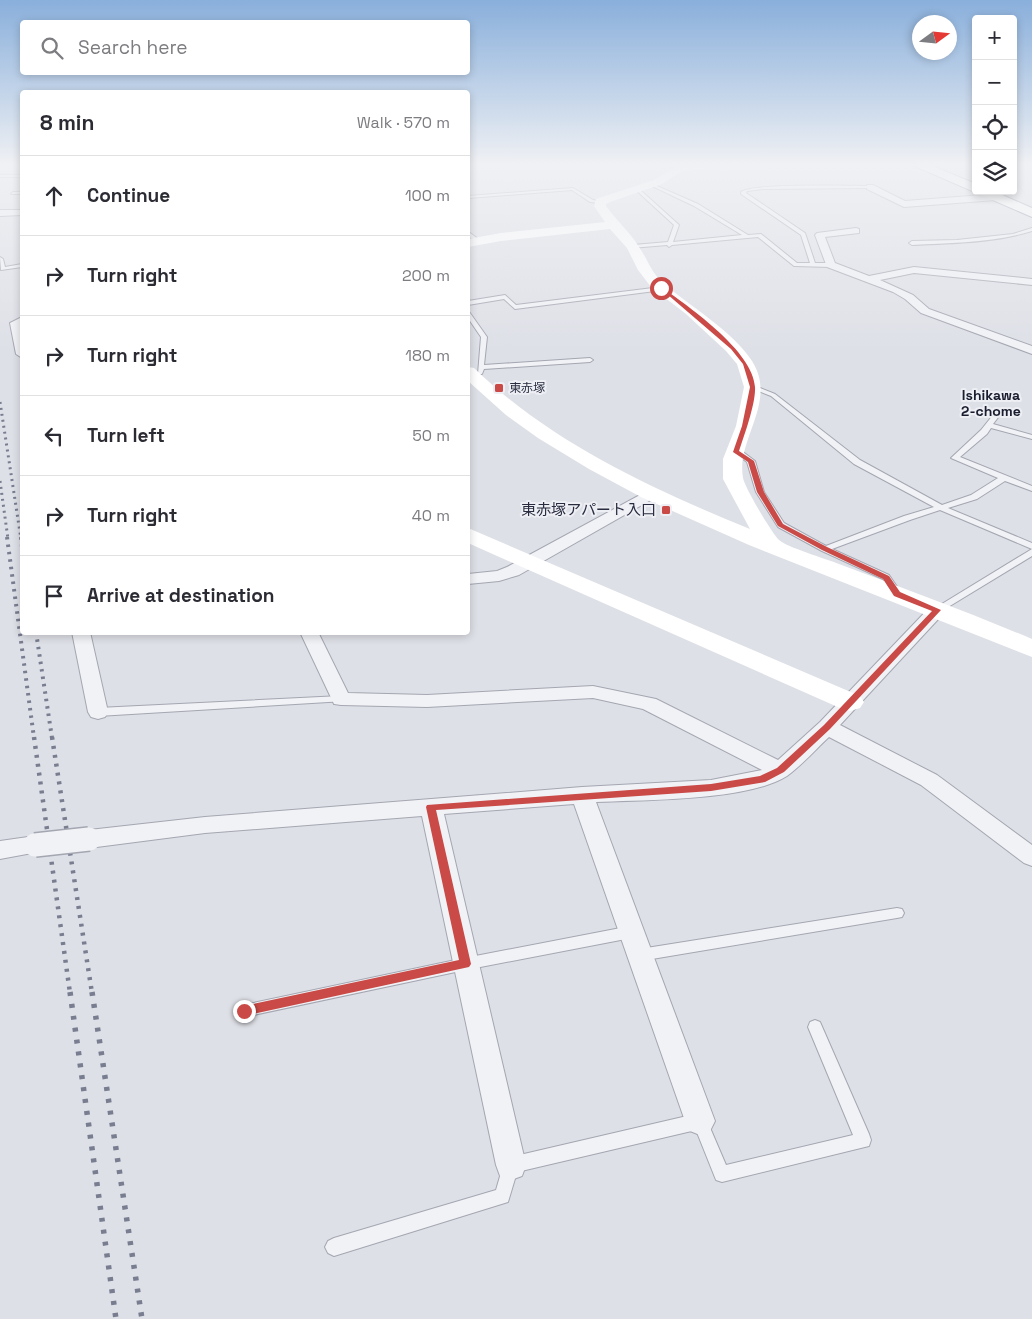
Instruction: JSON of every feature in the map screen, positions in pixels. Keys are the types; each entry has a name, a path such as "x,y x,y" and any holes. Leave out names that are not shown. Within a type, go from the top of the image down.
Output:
{"street":[{"path":"473,242 600,227"},
{"path":"614,227 633,247 645,270 661,288 691,311 732,348 745,363 752,387 745,426 733,459 733,479 771,545"},
{"path":"856,231 820,235 831,264 869,278 909,297 924,311 1032,350"},
{"path":"869,278 914,270 1032,282"},
{"path":"20,321 16,323 20,344"},
{"path":"472,373 505,405 545,434 651,494 771,545 937,610 1032,650"},
{"path":"470,580 499,576 529,563 651,494"},
{"path":"470,536 850,702"},
{"path":"0,850 205,825 582,795 677,790 740,784 762,779 780,770 827,727 937,610"},
{"path":"82,635 98,712"},
{"path":"310,635 341,699 428,702 593,692 649,704 780,770"},
{"path":"827,727 929,780 1032,857"},
{"path":"582,795 700,1121"},
{"path":"430,807 511,1165"}],"lane":[{"path":"669,245 676,227"},
{"path":"732,227 748,236"},
{"path":"791,227 802,234 813,265"},
{"path":"912,243 957,241 1014,235 1032,230"},
{"path":"633,247 758,235 796,265 831,264"},
{"path":"0,259 3,268 20,266"},
{"path":"470,303 506,298 515,308 661,288"},
{"path":"470,317 484,337 472,373 590,360"},
{"path":"752,387 773,395 857,462 942,508 1032,546"},
{"path":"999,411 988,426 955,458 1032,488"},
{"path":"988,426 1032,437"},
{"path":"736,452 751,461 760,492 781,525 825,549 886,577 897,594"},
{"path":"825,549 907,518 974,497 1004,478"},
{"path":"937,610 1032,552"},
{"path":"98,712 341,699"},
{"path":"244,1011 465,964 897,913"},
{"path":"334,1247 502,1196 511,1165 700,1121 722,1174 863,1140 815,1027"}],"railway":[{"path":"0,402 20,532"},
{"path":"0,481 8,539"},
{"path":"7,537 20,634"},
{"path":"20,635 34,738"},
{"path":"36,635 52,738"},
{"path":"34,737 70,993"},
{"path":"52,737 92,993"},
{"path":"70,992 116,1319"},
{"path":"92,992 142,1319"}],"place":[{"name":"東赤塚","path":"499,388"},
{"name":"東赤塚アパート入口","path":"666,510"}],"district":[{"name":"Ishikawa 2-chome","path":"991,404"}],"route":[{"path":"244,1011 465,964 430,807 582,795 711,788 762,779 780,770 827,727 937,610 897,594 886,577 825,549 781,525 760,492 751,461 736,452 745,426 752,387 745,363 732,348 691,311 661,288"}]}
